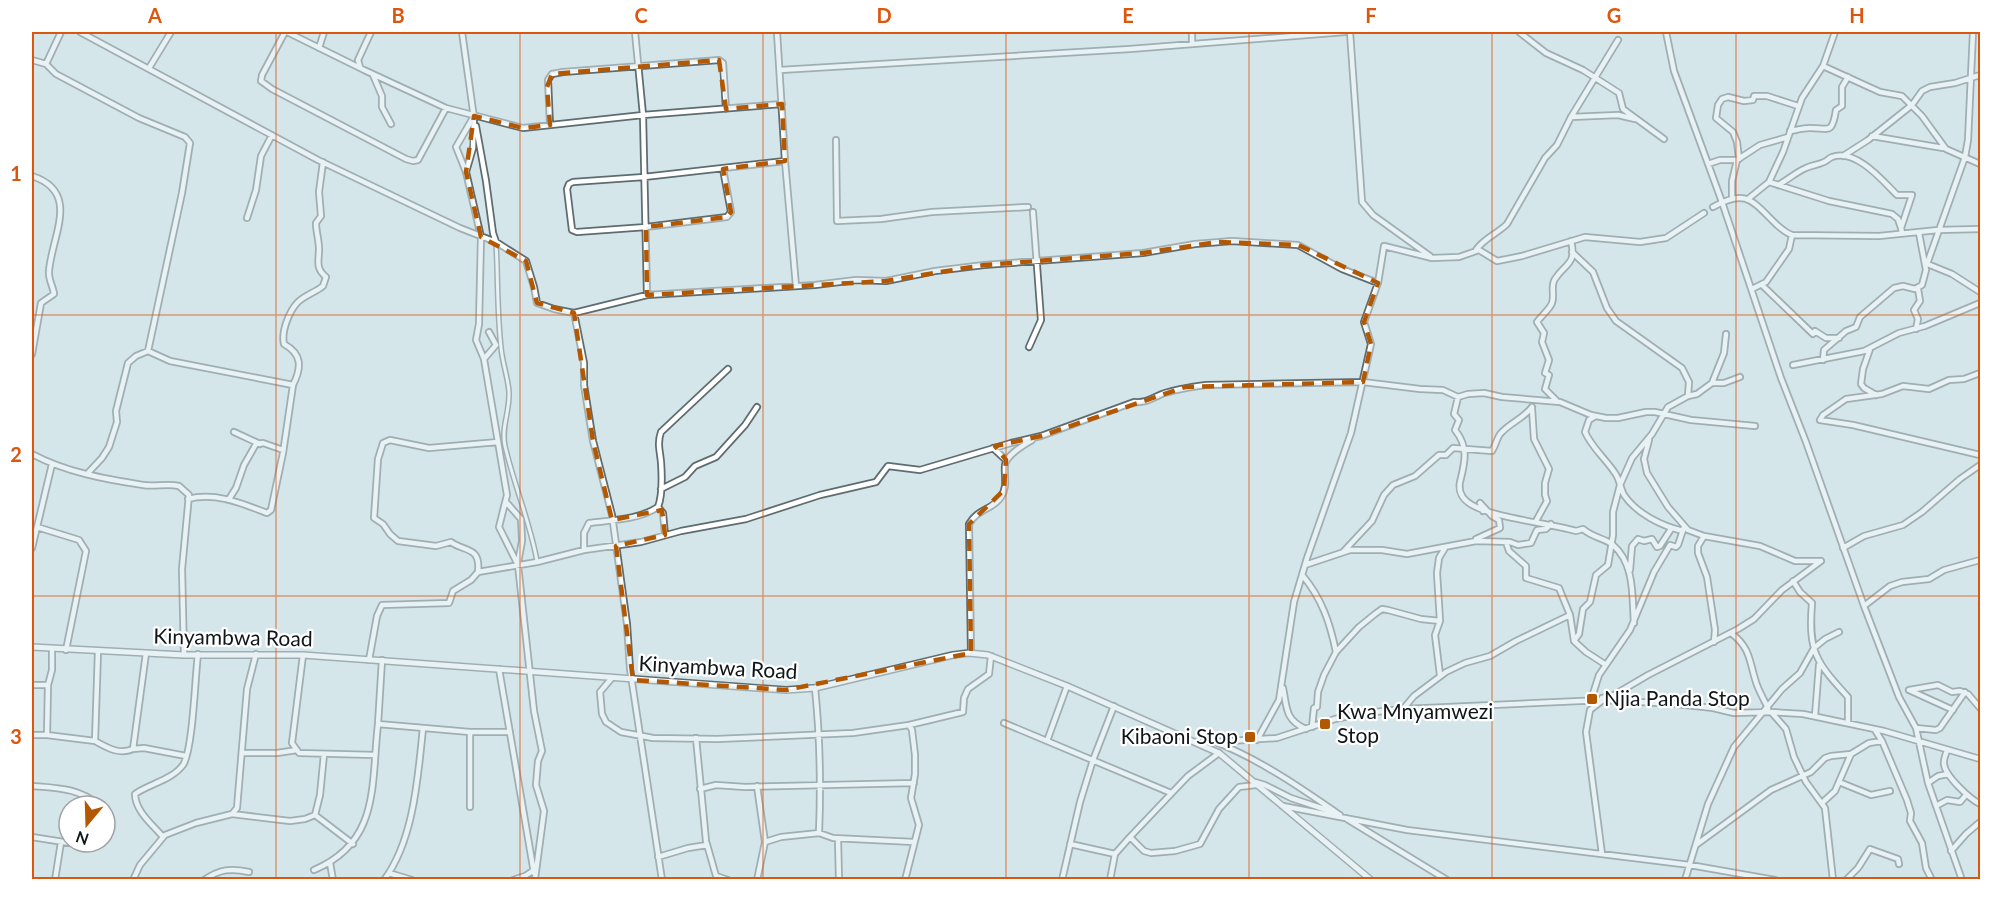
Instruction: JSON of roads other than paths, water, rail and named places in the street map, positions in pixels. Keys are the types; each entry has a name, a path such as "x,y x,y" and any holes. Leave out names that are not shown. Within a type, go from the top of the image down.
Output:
{"street":[{"path":"46,64 61,32"},
{"path":"80,32 323,162 496,242 526,261 537,303 574,313 647,295 856,280 886,281 934,271 984,265 1143,253 1218,242 1298,245 1342,269 1378,283"},
{"path":"149,68 170,32"},
{"path":"446,108 418,160 413,161 272,89 261,81 262,75 286,32 446,108 523,128 643,115 782,104"},
{"path":"319,48 324,32"},
{"path":"364,70 358,60 370,32"},
{"path":"462,32 496,242 501,350 509,396 504,422 505,443 530,528 537,562"},
{"path":"635,32 643,115 647,295"},
{"path":"777,32 796,286"},
{"path":"1192,32 1192,43"},
{"path":"780,70 1345,32"},
{"path":"1350,32 1362,202 1382,222 1432,258"},
{"path":"1520,32 1546,53 1583,70 1619,93 1623,109 1664,139"},
{"path":"1666,32 1674,71 1722,202 1781,378 1899,697 1916,728 1928,783 1962,879"},
{"path":"1748,199 1769,182 1798,106 1823,66 1834,34 1826,32"},
{"path":"1916,329 1918,319 1914,310 1920,301 1918,289 1925,279 1926,263 1965,157 1969,133 1973,32"},
{"path":"1257,740 1275,709 1282,684 1292,616 1302,576 1346,448 1363,382 1371,344 1364,322 1378,283 1384,246 1432,258 1459,257 1476,250 1483,241 1507,224 1545,158 1557,145 1570,117 1618,40"},
{"path":"32,60 46,64 56,74 139,117 185,137 190,143 182,193 148,351"},
{"path":"550,125 547,87 552,74 638,66 719,60 723,63 726,109"},
{"path":"1823,66 1880,92 1902,96 1912,105 1946,149"},
{"path":"373,75 382,96 382,107 391,124"},
{"path":"1843,156 1912,105 1922,91 1980,75"},
{"path":"1790,131 1807,128 1824,131 1829,129 1836,110 1842,106 1842,87 1848,77"},
{"path":"1732,198 1732,186 1738,160 1737,142 1733,132 1716,118 1722,99 1728,98 1744,102 1753,100 1754,96 1763,95 1798,106"},
{"path":"1570,117 1618,115 1640,122"},
{"path":"474,116 458,139 456,147 465,172 481,237 479,324 476,340 484,359 507,495 499,527 518,564"},
{"path":"465,172 473,148 474,116"},
{"path":"247,218 256,190 261,156 273,135"},
{"path":"1872,136 1946,149 1980,164"},
{"path":"1708,164 1720,160 1738,160 1760,145 1788,137"},
{"path":"836,140 837,221 881,219 932,212 1030,209 1037,261 1041,320 1029,347"},
{"path":"1778,185 1810,165 1823,163 1832,157 1843,156 1862,163 1888,184 1897,195 1912,195 1901,230"},
{"path":"723,169 731,212 727,217 646,227 577,232 572,230 567,189 569,184 579,181 644,177 785,161"},
{"path":"188,499 200,496 229,499 267,513 271,510 293,385 298,374 296,350 284,344 282,336 297,303 323,286 326,277 321,273 317,264 319,248 316,223 321,216 319,192 323,162"},
{"path":"32,176 45,180 51,185 58,198 59,211 49,272 54,294 41,303 32,354"},
{"path":"1769,182 1829,201 1892,214 1899,219 1901,230"},
{"path":"1713,207 1732,198 1748,199 1784,231 1792,235 1879,236 1901,230 1919,232 1980,229"},
{"path":"1476,250 1497,261 1593,236 1640,242 1655,240 1674,234 1704,213"},
{"path":"1919,232 1920,245 1926,263 1966,281 1980,292"},
{"path":"1752,289 1762,285 1789,249 1792,235"},
{"path":"1557,401 1545,389 1548,375 1545,373 1549,360 1542,342 1544,333 1538,322 1552,304 1553,282 1569,263 1572,252 1571,241"},
{"path":"1572,252 1593,272 1607,308 1616,321 1682,368 1689,382 1688,396"},
{"path":"1762,285 1813,334 1815,331 1826,338 1839,338"},
{"path":"1823,360 1824,350 1846,331 1856,327 1860,317 1894,288 1903,286 1918,289"},
{"path":"1794,365 1870,349 1891,337 1980,303"},
{"path":"574,313 584,363 584,385 593,441 612,520 646,786 662,879"},
{"path":"484,359 496,345 489,332"},
{"path":"1574,641 1579,634 1583,609 1590,602 1596,575 1608,565 1612,544 1613,512 1620,485 1632,458 1650,438 1668,407 1688,396 1697,394 1712,383 1724,353 1726,334"},
{"path":"1870,349 1861,384 1876,395"},
{"path":"87,474 109,447 117,422 116,411 128,363 136,356 148,351 170,361 293,385"},
{"path":"584,550 584,533 589,523 650,513 658,507 662,489 658,441 661,432 728,369"},
{"path":"1980,373 1964,379 1949,380 1929,389 1903,386 1876,395 1844,400 1823,415 1820,420 1853,425 1980,455"},
{"path":"1712,383 1724,383 1740,377"},
{"path":"369,660 377,616 382,605 449,603 453,591 471,580 478,572 537,562 584,550 641,542 746,519 820,495 876,482 888,466 920,470 1037,437 1134,402 1146,403 1160,394 1185,387 1363,382 1443,390 1458,397 1484,393 1502,397 1557,401 1598,416 1616,418 1646,412 1665,413 1691,420 1755,426"},
{"path":"1458,397 1454,414 1459,420 1455,430 1462,438 1466,448 1459,490 1469,503 1486,510 1576,531 1584,529 1590,536 1612,544 1625,562 1630,575"},
{"path":"1532,399 1534,438 1549,469 1545,483 1547,501 1536,521"},
{"path":"662,489 685,477 695,466 716,457 745,425 757,407"},
{"path":"1344,551 1372,521 1384,495 1393,485 1415,476 1431,460 1439,455 1446,455 1453,447 1492,451 1501,433 1515,421 1524,417 1532,407"},
{"path":"1597,700 1614,695 1731,633 1761,613 1793,581 1821,561 1795,561 1760,546 1704,536 1684,529 1671,529 1635,507 1625,496 1616,474 1592,446 1585,432 1589,420 1598,416"},
{"path":"234,432 260,444"},
{"path":"971,653 969,524 974,515 999,500 1004,490 1006,460 1037,437"},
{"path":"1650,438 1644,459 1647,473 1684,529"},
{"path":"478,572 477,558 465,547 457,547 451,542 436,546 398,541 383,524 374,518 378,459 383,443 390,440 429,448 498,442"},
{"path":"229,499 256,444 263,443 283,450"},
{"path":"993,448 1006,460"},
{"path":"32,454 51,464 87,474 145,485 179,486 189,495 182,570 184,655"},
{"path":"32,548 51,464"},
{"path":"1843,548 1864,536 1903,525 1922,513 1960,478 1980,465"},
{"path":"506,502 521,519 522,541 518,564 542,752 538,761 536,785 544,811 535,879"},
{"path":"1305,565 1344,551 1382,550 1402,554 1468,542 1500,528 1499,520 1492,516 1480,502 1484,513 1486,510"},
{"path":"658,507 663,513 665,535"},
{"path":"1468,542 1506,542 1518,545 1531,543 1537,530 1546,529 1551,524"},
{"path":"37,526 79,540 86,551 66,650"},
{"path":"1634,623 1630,575 1632,546 1638,539 1644,541 1652,539 1657,547 1660,546 1671,529"},
{"path":"1602,854 1586,732 1590,710 1597,700 1597,679 1626,639 1657,565 1670,545 1677,547 1684,529"},
{"path":"1704,536 1698,546 1698,553 1707,577 1715,630 1714,642"},
{"path":"1506,542 1509,550 1526,566 1526,578 1559,588 1570,615 1574,641 1606,665"},
{"path":"1440,675 1435,635 1440,621 1437,568 1439,558 1445,548"},
{"path":"1864,606 1885,588 1895,584 1929,579 1944,570 1980,560"},
{"path":"1302,576 1312,587 1327,613 1336,652"},
{"path":"1793,581 1800,592 1812,603 1810,633 1814,648 1819,663 1848,697 1848,723"},
{"path":"1309,728 1314,708 1317,707 1318,692 1324,675 1336,652 1359,627 1382,609 1421,619 1440,621"},
{"path":"1402,709 1440,675 1455,667 1490,656 1570,615"},
{"path":"1685,879 1708,804 1734,747 1768,711 1782,689 1800,673 1814,648 1839,632"},
{"path":"1731,633 1747,651 1752,662 1757,687 1768,711 1786,729 1794,757 1828,815 1828,841 1833,879"},
{"name":"Kinyambwa Road","path":"32,647 52,650 184,655 303,655 775,690 815,688 953,655 971,653 991,656 1067,686 1219,753 1371,879"},
{"path":"48,735 48,686 52,670 52,650"},
{"path":"95,741 98,651"},
{"path":"133,749 146,653"},
{"path":"163,837 142,813 135,802 135,794 167,778 182,766 186,756 198,654"},
{"path":"232,814 237,808 247,688 256,654"},
{"path":"303,655 292,743 299,753 375,755"},
{"path":"611,678 600,692 602,714 606,722 621,732 641,736 717,739 853,734 909,725 963,712 964,698 968,689 989,674 991,656"},
{"path":"314,870 330,863 353,844 366,821 375,755 382,660"},
{"path":"1815,716 1819,663"},
{"path":"499,669 535,879"},
{"path":"1282,684 1288,716 1292,722 1309,728"},
{"path":"32,685 48,686"},
{"path":"1953,710 1909,690 1938,685 1952,692 1965,692 1980,708"},
{"path":"1047,741 1067,686"},
{"path":"815,688 820,734 819,833"},
{"path":"1916,728 1936,730 1943,724 1965,692"},
{"path":"1199,743 1277,738 1350,715 1402,709 1597,700 1676,704 1734,713 1768,711 1815,716 1884,731 1980,759"},
{"path":"1062,879 1080,802 1114,706"},
{"path":"1004,723 1172,794"},
{"path":"378,724 470,732 510,732"},
{"path":"905,879 919,825 911,798 915,755 912,730 909,725"},
{"path":"384,879 389,873 409,826 419,772 423,728"},
{"path":"1874,729 1882,741 1907,800 1911,813 1910,821 1922,843 1926,868 1932,879"},
{"path":"470,732 470,807"},
{"path":"32,735 95,741 111,750 125,753 133,749 144,748 186,756"},
{"path":"696,738 707,844 716,876 728,879"},
{"path":"1696,845 1771,790 1803,775 1831,756 1851,754 1863,746 1882,741"},
{"path":"1216,742 1241,753 1298,786 1342,816 1447,879"},
{"path":"242,753 277,753 297,750"},
{"path":"1947,750 1944,764 1948,774 1966,795 1980,804"},
{"path":"1110,879 1115,854 1188,776 1219,753"},
{"path":"315,815 320,795 324,754"},
{"path":"1822,803 1835,791 1851,754"},
{"path":"1928,783 1938,776 1948,774"},
{"path":"1839,782 1871,795 1890,790"},
{"path":"700,789 716,785 821,786 914,783"},
{"path":"1130,837 1144,851 1151,853 1195,847 1205,837 1219,809 1239,788 1254,783 1265,785 1291,798 1320,806 1342,816"},
{"path":"32,786 77,791 84,794"},
{"path":"757,786 765,842 757,879"},
{"path":"1936,806 1947,800 1960,802 1966,795"},
{"path":"1281,806 1407,830 1690,865 1775,879"},
{"path":"133,879 140,866 163,837 196,823 232,814 290,821 315,815"},
{"path":"315,815 353,844"},
{"path":"1951,851 1980,822"},
{"path":"765,842 781,837 819,833 833,837 914,842"},
{"path":"32,837 57,841"},
{"path":"838,839 839,879"},
{"path":"658,857 707,844"},
{"path":"1070,844 1115,854"},
{"path":"1846,879 1858,868 1870,849 1898,859 1899,864"},
{"path":"55,879 59,854"},
{"path":"330,863 333,879"},
{"path":"204,879 223,870 236,869 249,872"},
{"path":"513,879 525,876 534,870"},
{"path":"389,873 412,879"}],"place":[{"name":"Njia Panda Stop","path":"1592,699"},
{"name":"Kwa Mnyamwezi Stop","path":"1325,724"},
{"name":"Kibaoni Stop","path":"1250,737"}]}
